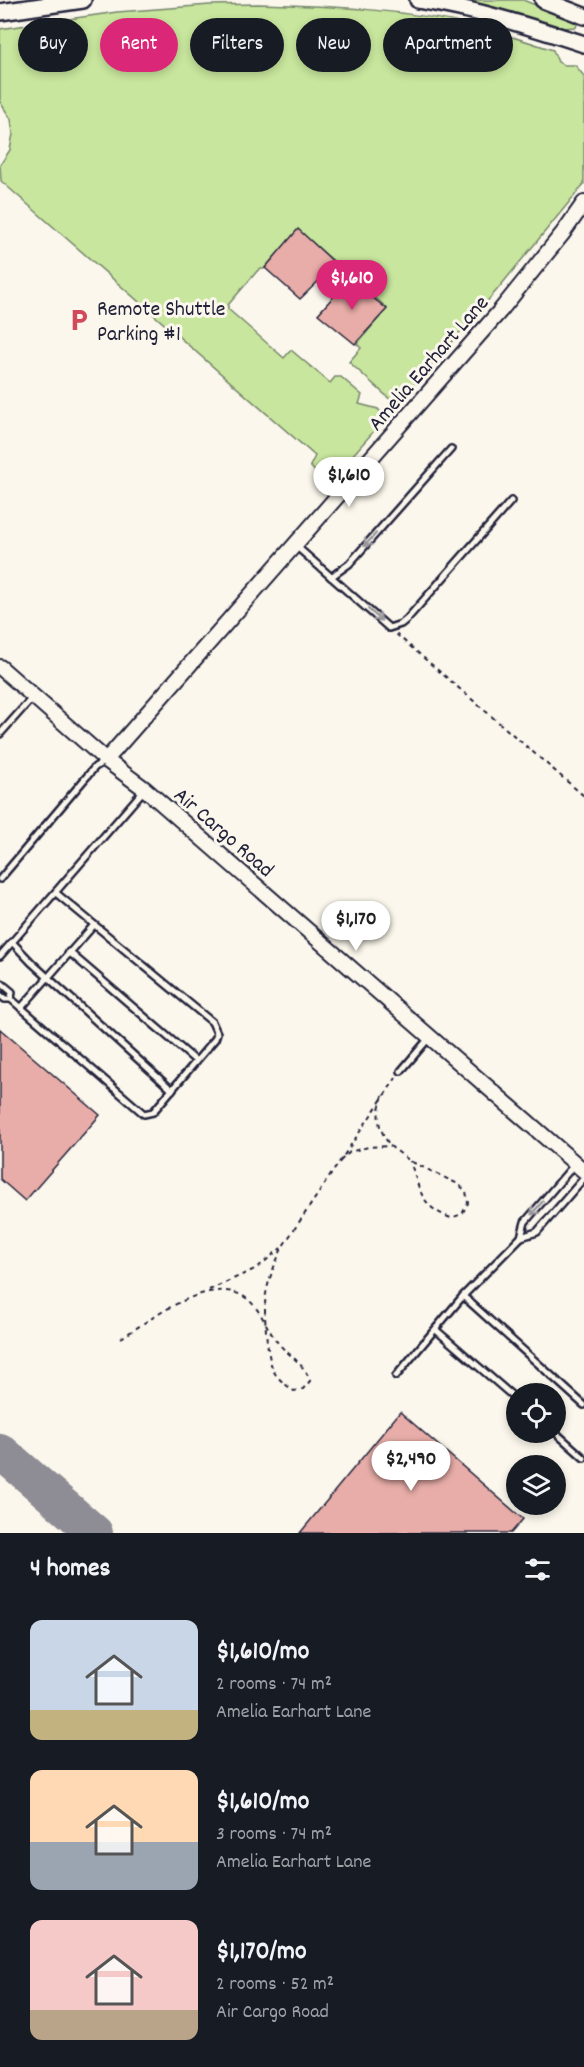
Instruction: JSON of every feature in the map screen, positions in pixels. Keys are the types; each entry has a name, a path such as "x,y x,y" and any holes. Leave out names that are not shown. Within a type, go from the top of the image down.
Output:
{"main road":[{"path":"0,12 83,0"},
{"path":"418,0 455,6 501,18 584,44"},
{"path":"543,0 584,16"}],"street":[{"name":"Amelia Earhart Lane","path":"106,760 500,311 563,233 584,203"},
{"name":"Amelia Earhart Lane","path":"563,233 584,218"},
{"name":"Air Cargo Road","path":"0,667 106,760 145,789 580,1167"}],"lane":[{"path":"331,577 348,564 451,449"},
{"path":"295,545 389,628 407,619 511,501"},
{"path":"0,734 33,696"},
{"path":"0,879 95,767 106,760"},
{"path":"0,956 145,789"},
{"path":"0,995 5,999 11,999 144,1114 153,1112 215,1039 217,1033 212,1022 56,892"},
{"path":"21,1008 94,924"},
{"path":"12,942 47,977 172,1090"},
{"path":"69,952 196,1061"},
{"path":"0,981 12,992 11,999"},
{"path":"401,1071 430,1037"},
{"path":"521,1237 525,1222 580,1167"},
{"path":"396,1376 463,1296 521,1237 537,1232 584,1178"},
{"path":"463,1296 584,1405"},
{"path":"436,1330 506,1390"},
{"path":"566,1442 584,1458"}],"path":[{"path":"389,628 584,796"},
{"path":"206,1292 219,1289 235,1293 256,1308 265,1322 278,1343 307,1372 310,1381 303,1389 294,1391 283,1383 272,1369 265,1322 266,1295 273,1269 284,1246 336,1165 401,1071"},
{"path":"386,1090 378,1110 380,1130 390,1146 410,1161 458,1184 466,1191 468,1203 462,1214 451,1218 436,1213 423,1198 410,1161"},
{"path":"336,1165 350,1152 368,1147 390,1146"},
{"path":"121,1338 169,1309 257,1268 284,1246"}],"green space":[{"path":"465,0 523,0 578,22 576,27 562,28"},
{"path":"210,5 339,7 434,18 383,18 383,72 513,72 513,37 553,50 558,62 564,65 575,65 584,76 584,184 497,290 398,403 392,401 349,362 361,348 357,344 387,308 298,230 264,269 259,269 228,305 228,309 284,358 291,350 330,383 335,377 341,377 362,395 359,404 378,409 383,415 382,422 329,482 324,481 310,466 315,456 1,181 0,165 10,150 13,134 11,119 0,102 0,29 18,26 18,72 88,72 88,18 76,18 117,12"}],"building":[{"path":"298,229 336,264 300,299 265,268"},
{"path":"349,279 387,309 355,344 318,314"},
{"path":"0,1029 100,1115 25,1201 0,1179"},
{"path":"400,1412 506,1504 506,1515 518,1515 523,1519 511,1533 300,1533"}],"taxiway":[{"path":"0,1451 95,1533"}],"place":[{"name":"Remote Shuttle Parking #1","path":"79,320"}]}
